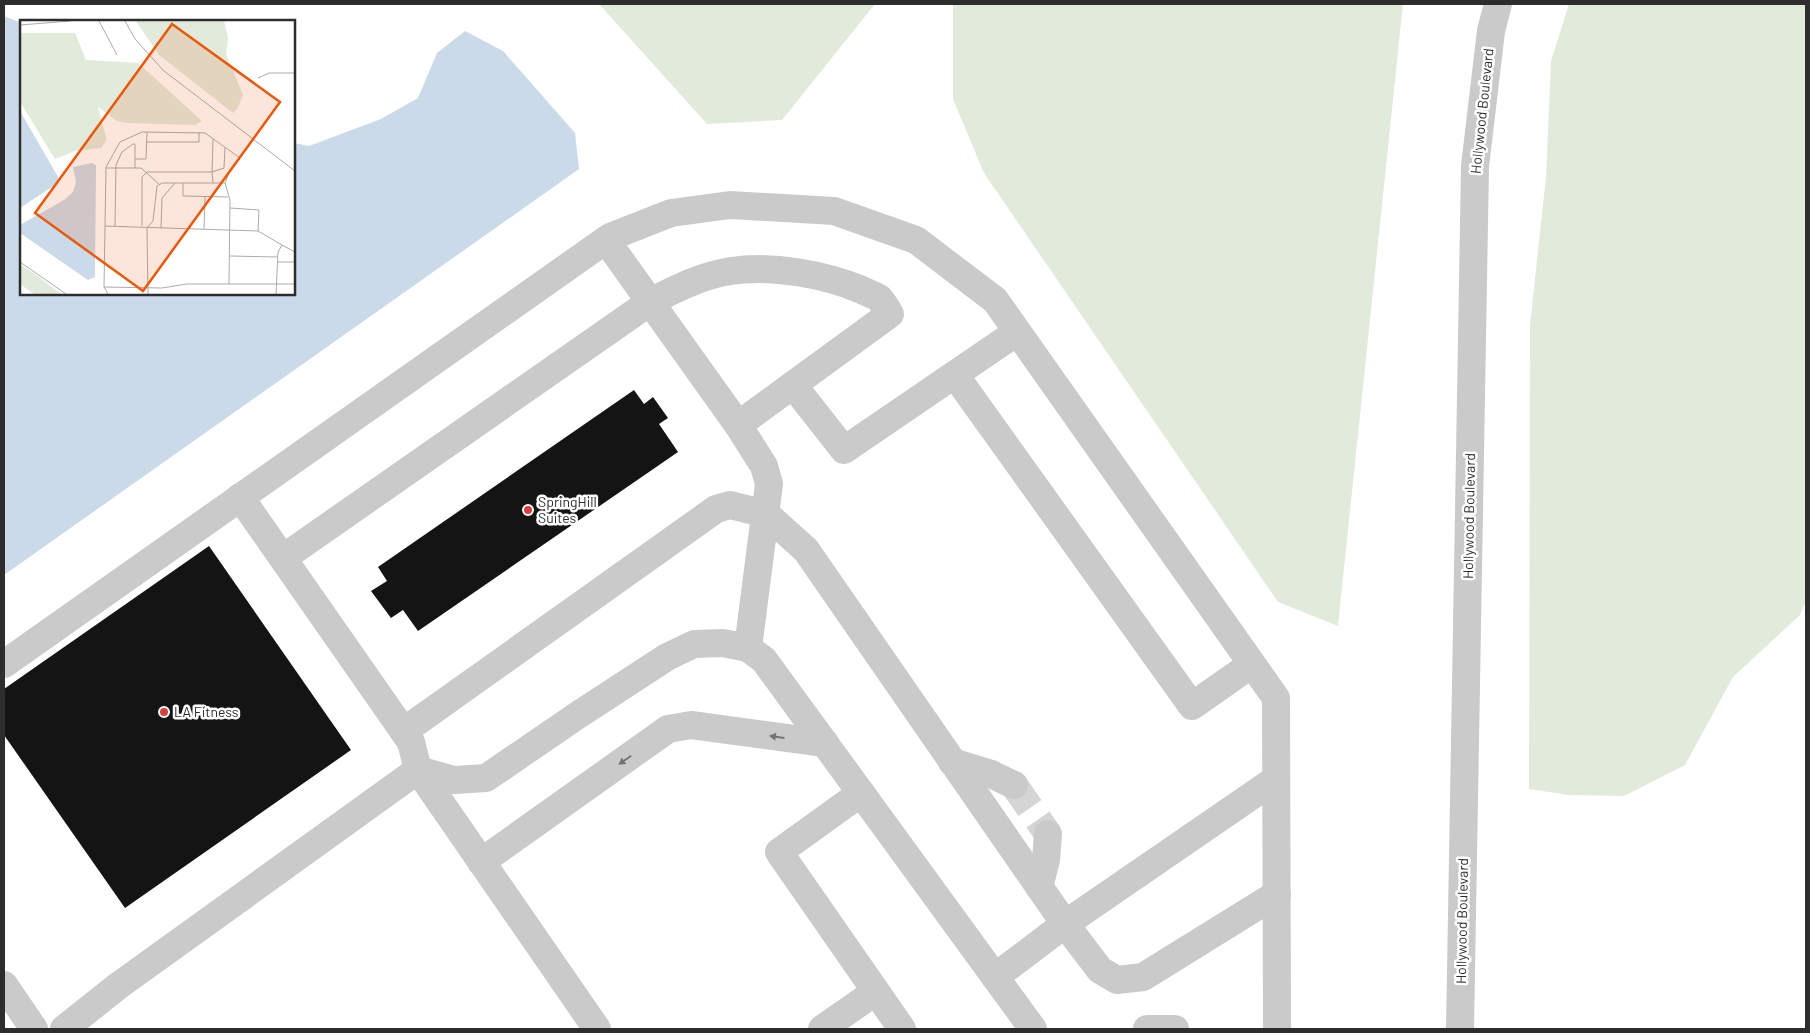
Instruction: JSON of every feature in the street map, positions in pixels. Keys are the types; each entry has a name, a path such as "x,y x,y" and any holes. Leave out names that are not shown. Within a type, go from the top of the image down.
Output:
{"street":[{"name":"Hollywood Boulevard","path":"1460,1029 1475,166 1491,30 1498,4"},
{"path":"4,664 606,240 671,212 730,205 834,211 916,240 995,300 1276,698 1277,1029"},
{"path":"606,240 738,425 764,466 769,484 748,648"},
{"path":"283,558 650,302 697,280 732,271 778,270 819,276 847,284 878,298 890,314 738,425"},
{"path":"793,385 844,450 1017,332"},
{"path":"955,375 1192,706 1252,664"},
{"path":"240,497 404,731 411,742 418,770 597,1029"},
{"path":"404,731 716,509 730,505 766,514 806,550 1039,887 1100,970 1117,980 1143,977 1277,894"},
{"path":"418,770 454,780 486,778 667,657 694,644 723,643 748,648 764,660 1034,1029"},
{"path":"481,862 668,729 691,725 825,743"},
{"path":"952,762 991,774 1014,785"},
{"path":"64,1029 118,986 418,770"},
{"path":"995,977 1065,924 1276,779"},
{"path":"861,793 779,852 902,1029"},
{"path":"1039,887 1046,860 1048,834"},
{"path":"4,985 34,1029"},
{"path":"822,1029 876,992"},
{"path":"1147,1029 1175,1029"}],"shaded area":[{"path":"599,4 875,4 782,120 707,124"},
{"path":"953,4 1403,4 1338,626 1278,602 984,173 953,99"},
{"path":"1569,4 1806,4 1806,601 1800,615 1733,677 1685,765 1624,796 1569,795 1529,789 1530,325 1546,177 1551,61"}],"water":[{"path":"4,16 20,23 20,295 295,295 295,143 309,146 381,119 418,98 437,53 465,31 503,51 575,133 579,169 4,575"}],"building":[{"name":"SpringHill Suites","path":"634,390 644,404 653,397 668,418 659,424 678,452 418,631 403,610 391,618 371,591 387,581 378,567"},
{"name":"LA Fitness","path":"209,546 351,750 125,908 4,735 4,689"}],"tunnel":[{"path":"1014,785 1048,834"}],"place":[{"name":"SpringHill Suites","path":"528,510"},
{"name":"LA Fitness","path":"164,712"}]}
